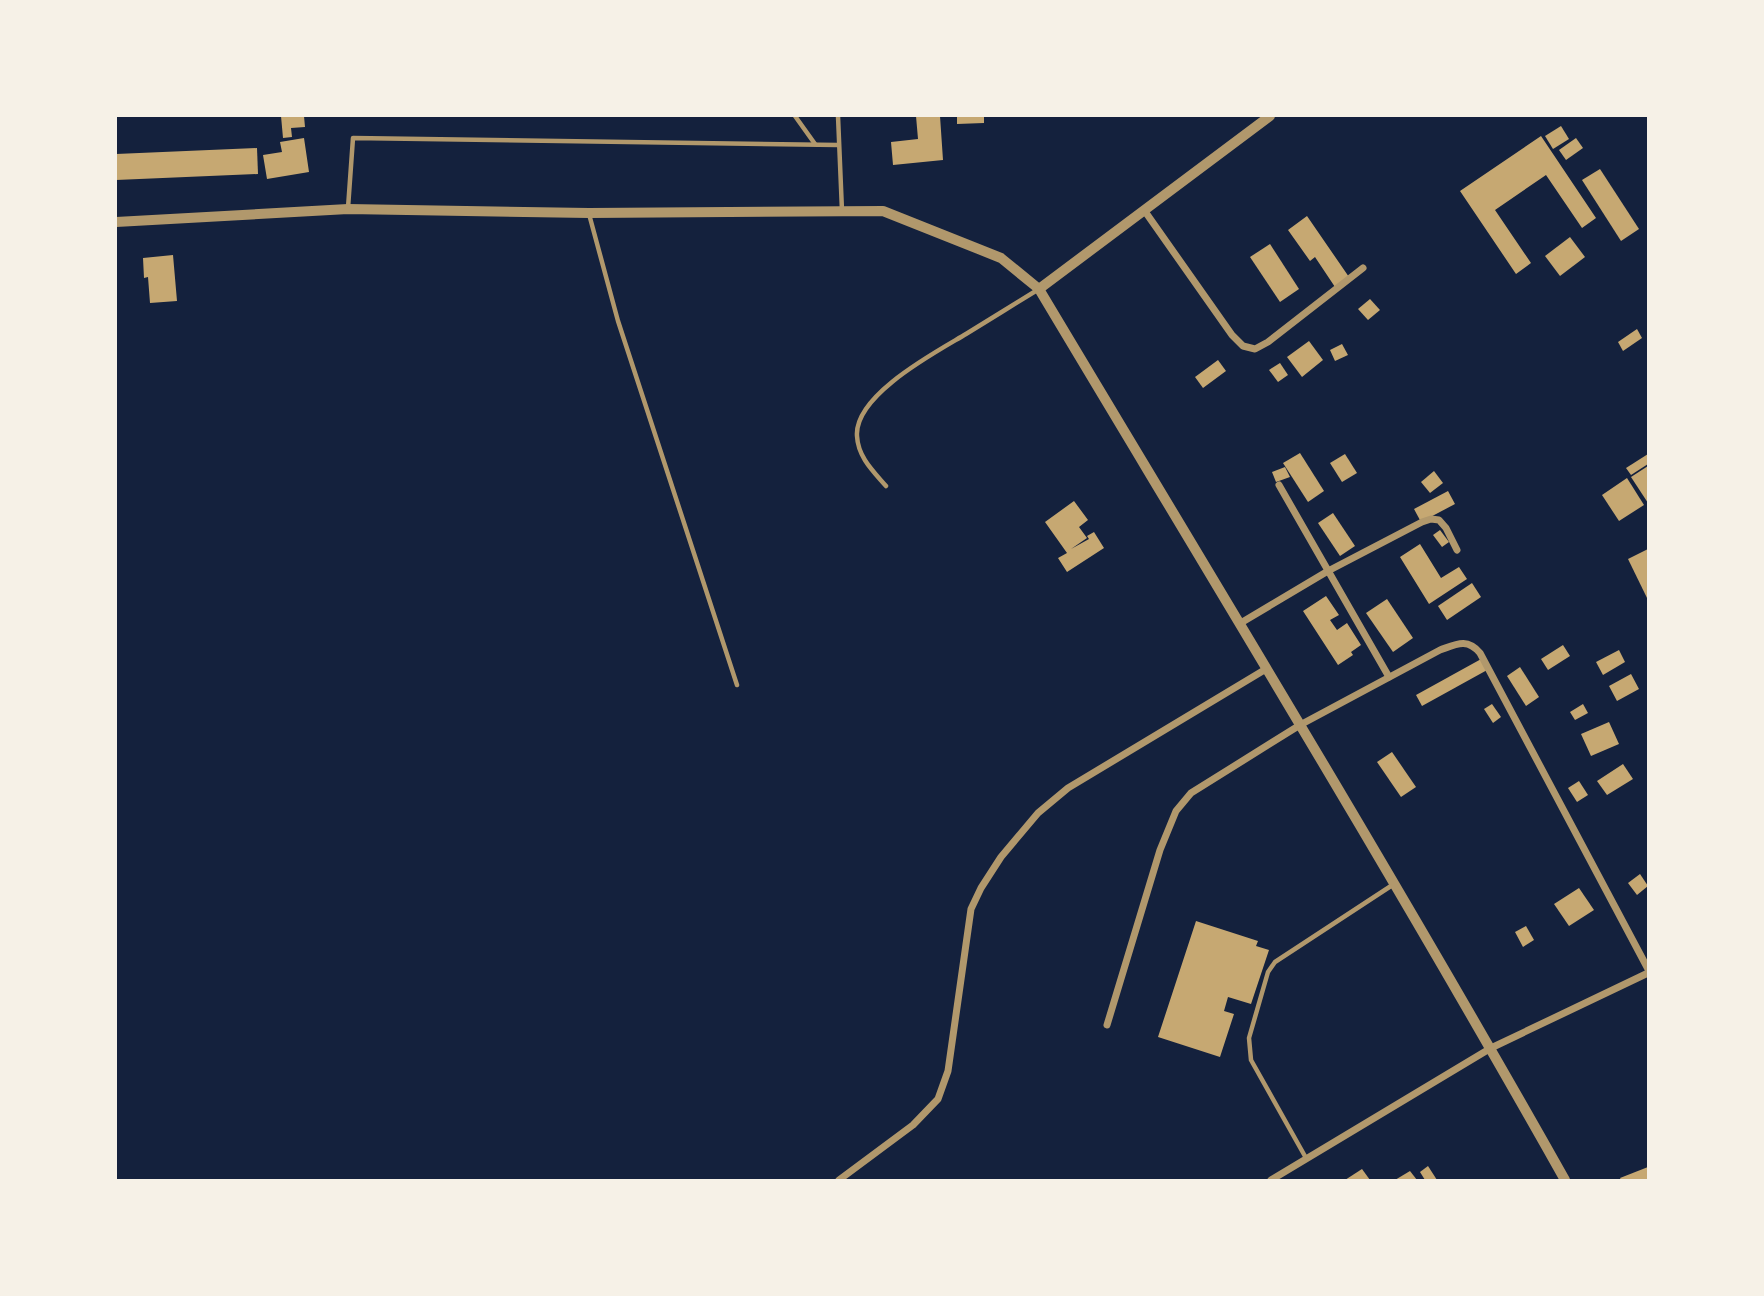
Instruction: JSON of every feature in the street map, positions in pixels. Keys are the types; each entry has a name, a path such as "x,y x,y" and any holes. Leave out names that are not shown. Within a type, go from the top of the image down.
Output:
{"street":[{"path":"1039,289 1270,116"},
{"path":"116,222 348,209 589,213 883,212 1001,258 1039,289 1491,1048 1565,1181"},
{"path":"1144,210 1232,335 1244,346 1255,349 1268,342 1363,268"},
{"path":"1279,485 1388,677"},
{"path":"1239,624 1328,571 1422,522 1439,520 1457,550"},
{"path":"1107,1025 1160,850 1175,811 1191,793 1300,725 1388,677 1440,650 1460,643 1473,645 1480,653 1648,971 1491,1048 1271,1181"},
{"path":"839,1181 913,1125 938,1099 948,1071 971,909 1001,857 1038,813 1068,789 1266,669"}],"lane":[{"path":"795,116 816,144"},
{"path":"838,116 842,212"},
{"path":"348,209 353,138 838,145"},
{"path":"589,213 618,321 737,685"},
{"path":"886,486 867,464 859,449 856,434 868,406 903,372 1039,289"},
{"path":"1306,1159 1251,1060 1249,1038 1268,972 1275,962 1394,884"}],"building":[{"path":"281,116 304,116 305,127 291,128 292,137 283,138"},
{"path":"916,116 940,116 943,160 893,165 891,142 918,139"},
{"path":"957,116 984,116 984,123 957,124"},
{"path":"1561,126 1569,139 1553,149 1545,136"},
{"path":"1541,136 1596,218 1582,228 1546,175 1495,210 1531,263 1516,274 1460,191"},
{"path":"304,138 309,172 267,179 263,155 282,152 280,142"},
{"path":"1576,138 1583,148 1566,160 1559,150"},
{"path":"257,148 258,174 116,180 116,154"},
{"path":"1600,169 1639,229 1621,241 1582,180"},
{"path":"1307,216 1349,277 1335,287 1315,257 1310,261 1288,230"},
{"path":"1570,237 1585,257 1560,276 1545,256"},
{"path":"1270,244 1299,289 1280,302 1250,257"},
{"path":"173,255 177,301 150,303 143,258"},
{"path":"1370,299 1380,310 1368,320 1358,309"},
{"path":"1637,329 1642,338 1623,351 1618,342"},
{"path":"1309,341 1323,360 1302,377 1287,357"},
{"path":"1342,344 1348,355 1335,361 1330,350"},
{"path":"1218,360 1226,371 1203,388 1195,377"},
{"path":"1280,363 1288,375 1278,382 1269,370"},
{"path":"1300,453 1324,491 1308,502 1283,463"},
{"path":"1345,454 1357,473 1342,482 1330,463"},
{"path":"1648,454 1648,464 1631,475 1626,468"},
{"path":"1648,466 1648,503 1631,477"},
{"path":"1285,467 1290,477 1276,482 1272,472"},
{"path":"1434,471 1443,483 1430,493 1421,482"},
{"path":"1627,478 1644,505 1619,521 1602,495"},
{"path":"1448,491 1455,504 1421,522 1414,509"},
{"path":"1074,501 1088,520 1079,527 1087,538 1071,549 1089,539 1087,536 1094,532 1104,548 1067,572 1058,558 1067,553 1045,522"},
{"path":"1333,513 1355,546 1340,556 1318,523"},
{"path":"1440,530 1449,542 1442,547 1433,535"},
{"path":"1420,544 1441,578 1459,567 1467,579 1429,604 1400,557"},
{"path":"1648,549 1648,600 1628,559"},
{"path":"1472,583 1481,597 1447,620 1438,606"},
{"path":"1326,596 1339,615 1330,620 1337,630 1347,623 1361,645 1351,652 1353,655 1338,665 1303,611"},
{"path":"1387,599 1413,638 1393,652 1366,613"},
{"path":"1563,645 1570,656 1548,670 1541,659"},
{"path":"1619,650 1625,662 1603,675 1596,662"},
{"path":"1483,658 1489,669 1422,706 1416,695"},
{"path":"1520,667 1539,697 1526,706 1507,676"},
{"path":"1631,674 1639,689 1617,701 1609,686"},
{"path":"1492,704 1501,717 1493,723 1484,709"},
{"path":"1583,704 1588,713 1575,720 1570,712"},
{"path":"1609,722 1619,744 1591,756 1581,734"},
{"path":"1392,752 1416,787 1401,797 1377,762"},
{"path":"1623,764 1633,779 1607,795 1597,781"},
{"path":"1579,781 1588,795 1577,802 1568,788"},
{"path":"1640,874 1648,886 1637,895 1628,883"},
{"path":"1579,888 1594,910 1569,926 1554,904"},
{"path":"1196,921 1258,941 1256,946 1269,950 1251,1004 1228,997 1224,1011 1234,1014 1220,1057 1158,1037"},
{"path":"1526,926 1534,940 1523,947 1515,932"},
{"path":"1428,1166 1437,1180 1425,1180 1420,1172"},
{"path":"1648,1167 1648,1180 1620,1178"},
{"path":"1362,1169 1370,1180 1345,1180"},
{"path":"1410,1171 1417,1180 1395,1180"}]}
